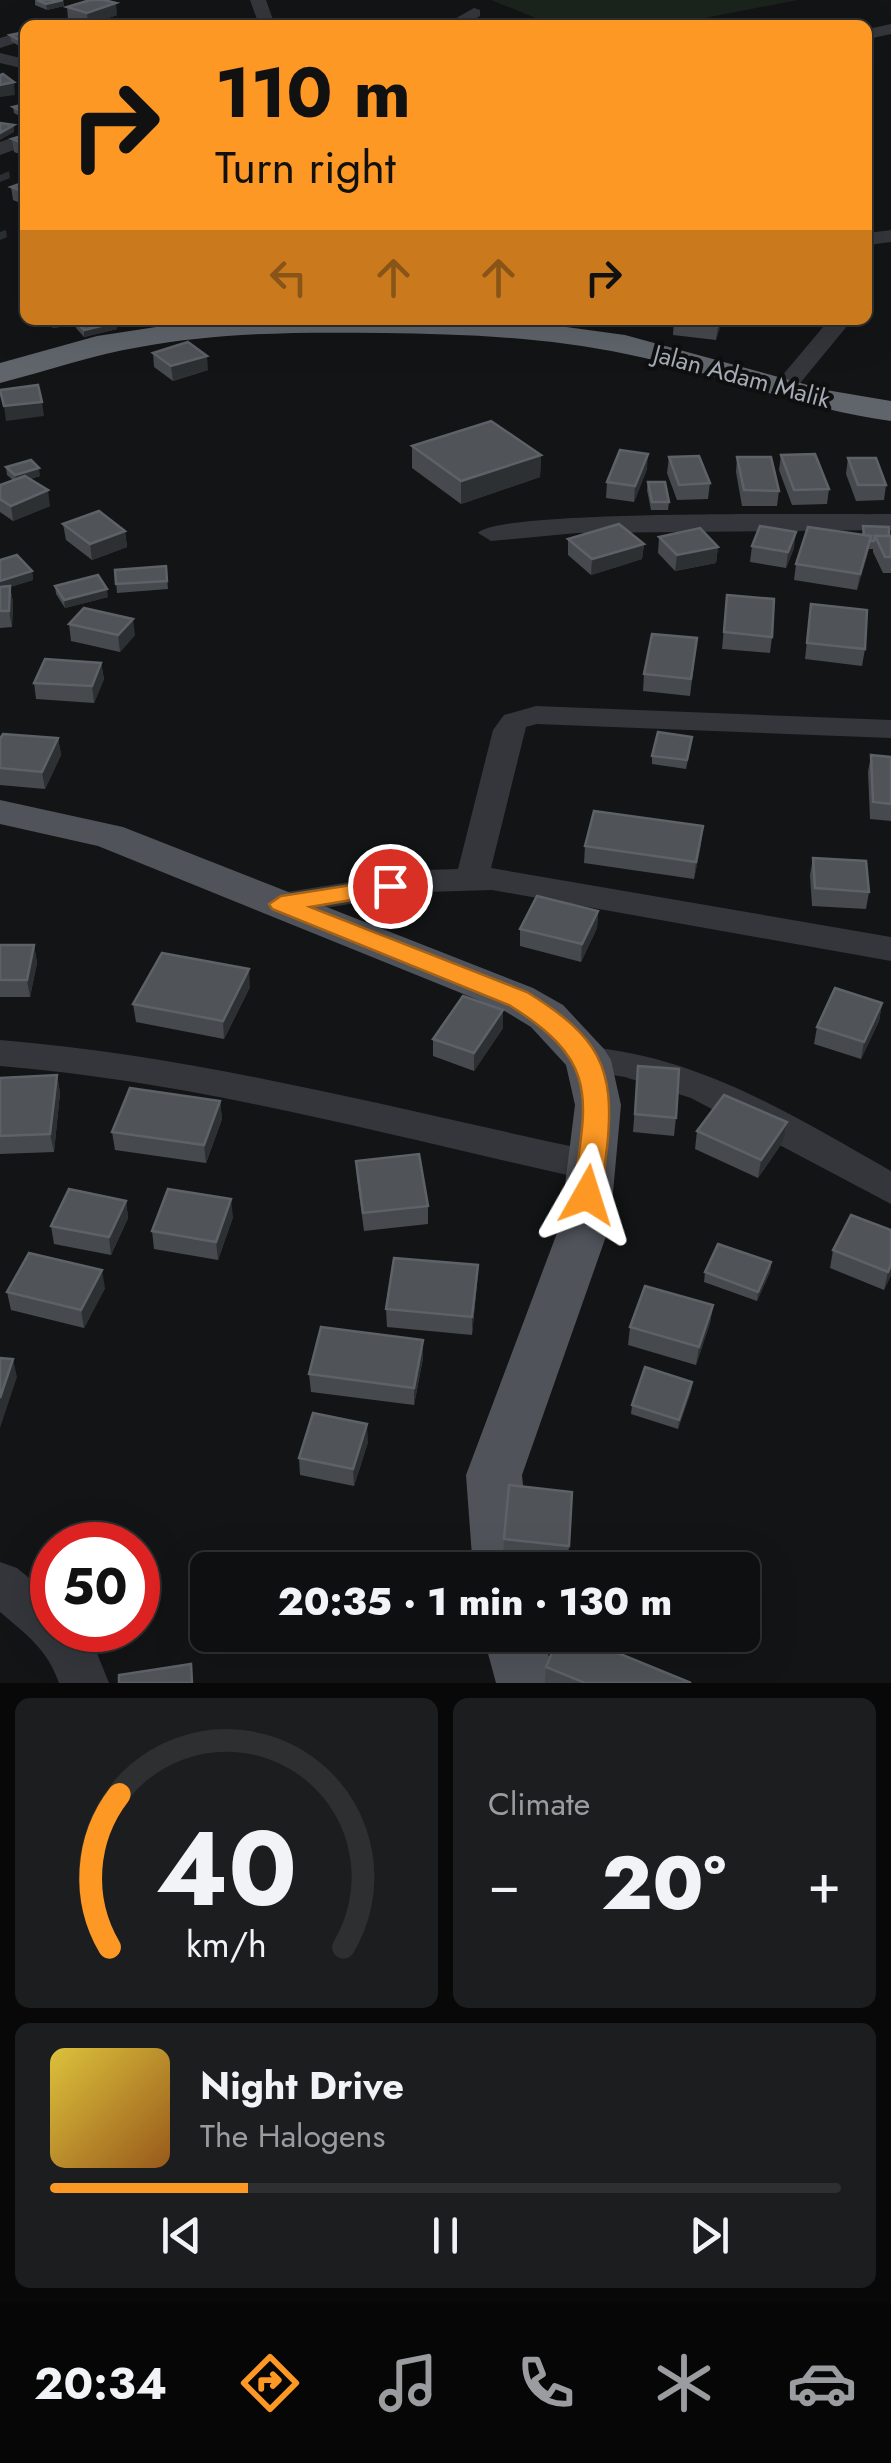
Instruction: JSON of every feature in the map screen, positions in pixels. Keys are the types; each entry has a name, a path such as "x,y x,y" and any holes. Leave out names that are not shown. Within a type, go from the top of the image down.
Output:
{"highway":[{"name":"Jalan Adam Malik","path":"0,373 80,348 172,330 264,325"},
{"name":"Jalan Adam Malik","path":"458,325 552,332 630,345 784,388 891,410"}],"main road":[{"path":"0,812 110,836 518,998 547,1016 588,1060 598,1106 585,1225 494,1475 500,1552"},
{"path":"518,1652 526,1683"}],"street":[{"path":"462,20 474,14"},
{"path":"784,388 838,325"},
{"path":"491,533 577,525 891,522"},
{"path":"472,879 508,730 522,718 536,714 891,729"},
{"path":"281,904 425,881 521,882 891,949"},
{"path":"0,1053 86,1060 166,1073 589,1165"},
{"path":"588,1060 619,1060 687,1082 771,1122 891,1189"},
{"path":"0,1583 30,1608"},
{"path":"72,1652 84,1683"}],"shaded area":[{"path":"491,0 798,0 695,20 541,20"}],"building":[{"path":"90,0 116,3 87,13 67,7"},
{"path":"3,74 14,82 0,85"},
{"path":"0,123 14,125 0,133"},
{"path":"79,325 105,325 84,330"},
{"path":"188,342 207,356 171,366 153,353"},
{"path":"38,385 42,402 4,406 0,390"},
{"path":"491,421 541,455 461,481 412,446"},
{"path":"620,450 648,454 635,486 607,482"},
{"path":"815,454 829,489 794,490 781,455"},
{"path":"699,456 710,483 679,485 669,457"},
{"path":"737,457 771,457 779,491 744,490"},
{"path":"848,458 876,458 886,485 858,485"},
{"path":"31,460 39,468 15,475 6,467"},
{"path":"25,476 48,490 11,506 0,499 0,485"},
{"path":"648,482 665,482 669,502 652,502"},
{"path":"99,511 125,531 90,544 63,524"},
{"path":"619,524 644,544 592,559 568,539"},
{"path":"760,526 796,532 788,552 752,546"},
{"path":"863,526 889,527 889,536 875,536 874,541 869,541 871,536 864,535"},
{"path":"808,527 871,536 860,574 796,564"},
{"path":"700,528 718,547 677,555 659,537"},
{"path":"875,536 891,536 891,557 885,557"},
{"path":"17,555 32,571 0,581 0,560"},
{"path":"166,566 167,581 116,584 115,570"},
{"path":"98,575 107,589 64,600 55,586"},
{"path":"10,586 9,611 0,611 0,587"},
{"path":"727,595 774,599 772,637 724,632"},
{"path":"811,604 867,610 865,649 807,643"},
{"path":"84,608 133,619 118,635 69,624"},
{"path":"652,634 697,638 691,679 644,674"},
{"path":"45,659 101,663 92,686 34,683"},
{"path":"658,732 692,737 687,760 652,756"},
{"path":"3,734 58,738 42,772 0,768"},
{"path":"871,755 891,757 891,804 873,802"},
{"path":"594,811 703,826 696,862 585,846"},
{"path":"813,858 866,861 869,892 815,888"},
{"path":"537,896 598,911 582,944 520,929"},
{"path":"0,945 34,945 27,980 0,980"},
{"path":"162,953 249,969 223,1021 133,1004"},
{"path":"835,988 882,1003 864,1042 817,1027"},
{"path":"463,996 503,1010 474,1053 433,1039"},
{"path":"638,1066 679,1069 676,1118 635,1114"},
{"path":"57,1075 50,1134 0,1136 0,1078"},
{"path":"130,1088 220,1101 204,1145 112,1132"},
{"path":"724,1095 787,1122 761,1160 697,1131"},
{"path":"419,1154 428,1206 363,1213 356,1161"},
{"path":"69,1189 126,1201 109,1237 51,1226"},
{"path":"168,1189 231,1199 216,1242 152,1231"},
{"path":"851,1215 891,1230 888,1272 833,1250"},
{"path":"718,1244 771,1262 758,1292 705,1272"},
{"path":"29,1253 102,1270 81,1310 7,1292"},
{"path":"394,1258 478,1265 472,1317 386,1309"},
{"path":"645,1286 713,1305 699,1347 630,1327"},
{"path":"321,1327 423,1340 414,1388 309,1374"},
{"path":"0,1358 13,1359 0,1398"},
{"path":"645,1367 692,1382 679,1420 632,1405"},
{"path":"313,1413 367,1424 353,1469 299,1458"},
{"path":"509,1485 572,1492 569,1546 504,1539"},
{"path":"552,1652 615,1652 691,1683 585,1683 546,1667"},
{"path":"191,1664 192,1683 119,1683 119,1675"}],"route":[{"path":"390,886 281,904 518,998 547,1016 588,1060 595,1080 598,1106 587,1195"}]}
